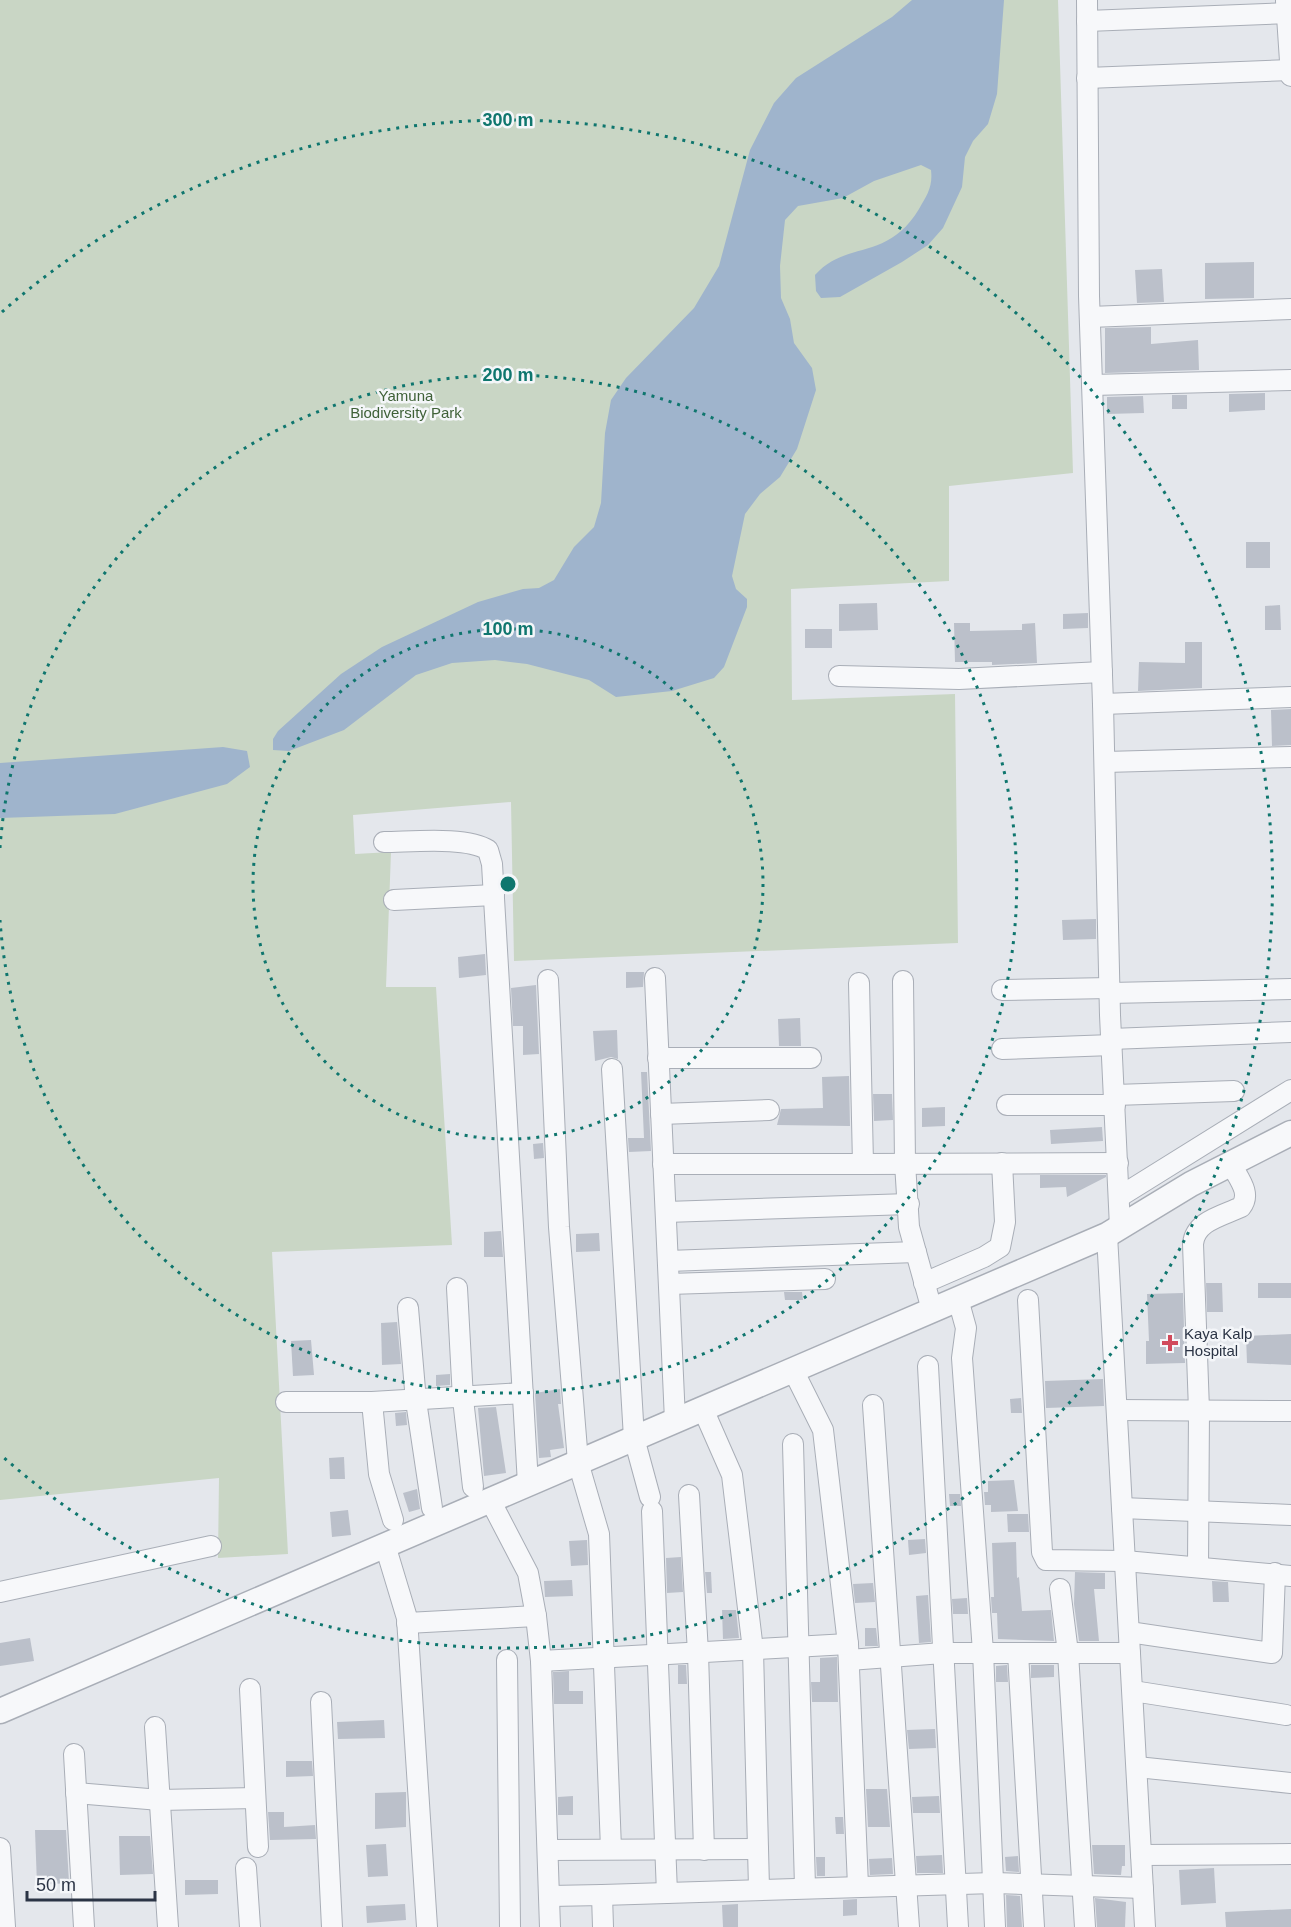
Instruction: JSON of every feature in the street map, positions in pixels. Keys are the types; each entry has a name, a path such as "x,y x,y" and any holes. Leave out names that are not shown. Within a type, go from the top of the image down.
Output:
{"street":[{"path":"1087,0 1090,317 1110,991 1119,1197 1114,1231 1117,1410 1145,1927"},
{"path":"1087,21 1288,9 1291,76"},
{"path":"1087,78 1291,70"},
{"path":"1090,317 1291,309"},
{"path":"1092,385 1291,380"},
{"path":"838,676 959,679 1102,672"},
{"path":"1103,704 1291,697"},
{"path":"1105,762 1291,757"},
{"path":"384,842 468,843 488,850 492,864 528,1484"},
{"path":"394,900 494,895"},
{"path":"655,978 675,1420"},
{"path":"548,980 559,1227 578,1462 598,1531 611,1850"},
{"path":"903,981 905,1163 909,1227 932,1310"},
{"path":"859,983 863,1164"},
{"path":"1002,990 1291,988"},
{"path":"1002,1049 1291,1032"},
{"path":"658,1058 811,1058"},
{"path":"612,1069 634,1438 651,1504 667,1893"},
{"path":"1119,1197 1291,1089"},
{"path":"1007,1105 1234,1091"},
{"path":"661,1114 769,1110"},
{"path":"0,1711 385,1545 482,1494 528,1484 1114,1231 1231,1164 1291,1133"},
{"path":"924,1283 984,1257 1000,1247 1005,1222 1002,1163"},
{"path":"663,1164 1118,1163"},
{"path":"1198,1567 1199,1410 1194,1240 1202,1225 1241,1207 1245,1202 1246,1192 1231,1164"},
{"path":"666,1212 909,1204"},
{"path":"668,1261 916,1252"},
{"path":"669,1284 825,1279"},
{"path":"457,1288 463,1399 482,1494 524,1566 536,1616 541,1661 550,1927"},
{"path":"958,1299 966,1328 962,1358 983,1652 995,1927"},
{"path":"1028,1300 1043,1557 1051,1562 1125,1561 1283,1574 1272,1653 1129,1632"},
{"path":"408,1308 416,1401 432,1508"},
{"path":"928,1366 958,1927"},
{"path":"793,1370 823,1427 849,1652 858,1886"},
{"path":"286,1402 416,1401 523,1393"},
{"path":"372,1402 379,1474 393,1520"},
{"path":"873,1405 909,1927"},
{"path":"703,1409 731,1472 753,1650 759,1888"},
{"path":"1117,1410 1291,1411"},
{"path":"794,1444 805,1887"},
{"path":"689,1495 698,1653 704,1850"},
{"path":"1122,1508 1291,1515"},
{"path":"385,1545 406,1617 427,1927"},
{"path":"0,1592 211,1546"},
{"path":"1060,1589 1068,1653 1085,1927"},
{"path":"406,1617 536,1616"},
{"path":"541,1661 799,1647 891,1657 983,1652 1130,1653"},
{"path":"1018,1653 1034,1927"},
{"path":"507,1660 510,1927"},
{"path":"250,1689 258,1847"},
{"path":"1132,1691 1286,1715"},
{"path":"321,1702 332,1927"},
{"path":"155,1727 168,1927"},
{"path":"74,1754 84,1927"},
{"path":"1137,1767 1291,1784"},
{"path":"76,1793 160,1800 255,1798"},
{"path":"0,1848 5,1927"},
{"path":"549,1850 758,1849"},
{"path":"1141,1855 1291,1854"},
{"path":"246,1868 250,1927"},
{"path":"550,1896 994,1882 1143,1888"},
{"path":"602,1895 603,1927"}],"green space":[{"name":"Yamuna Biodiversity Park","path":"0,0 1058,0 1073,473 949,486 949,581 791,589 792,700 955,694 958,943 514,961 511,802 353,815 355,854 391,852 386,987 436,987 452,1245 272,1252 288,1554 218,1558 219,1478 0,1500"}],"water":[{"path":"912,0 1004,0 997,94 988,124 973,141 965,157 962,187 943,228 928,245 902,262 840,297 821,298 816,291 815,275 827,264 840,257 880,244 894,237 907,226 919,209 930,186 931,170 921,165 874,181 843,198 798,206 785,220 780,266 781,298 790,319 794,343 812,368 816,390 797,449 780,477 760,494 745,514 732,576 736,589 747,599 747,607 724,667 714,678 672,691 616,697 589,680 527,664 495,660 452,663 416,675 344,730 289,751 273,750 273,739 278,731 341,674 382,647 478,602 523,589 539,588 554,580 574,547 594,527 601,503 605,433 611,400 626,378 694,308 719,266 750,150 774,103 796,78 892,17"},
{"path":"223,747 247,751 250,767 227,784 115,814 0,818 0,763"}],"building":[{"path":"1254,262 1254,298 1205,299 1205,263"},
{"path":"1162,269 1164,302 1137,303 1135,270"},
{"path":"1151,327 1151,344 1198,340 1199,370 1105,373 1105,328"},
{"path":"1265,393 1265,410 1229,412 1229,394"},
{"path":"1172,395 1187,395 1187,409 1172,409"},
{"path":"1143,396 1144,413 1107,414 1107,397"},
{"path":"1246,542 1270,542 1270,568 1246,568"},
{"path":"877,603 878,630 839,631 839,604"},
{"path":"1280,605 1281,630 1265,630 1265,606"},
{"path":"1088,613 1088,628 1063,629 1063,614"},
{"path":"954,623 970,623 970,631 1022,630 1022,624 1035,623 1037,663 992,665 992,662 955,662"},
{"path":"805,629 832,629 832,648 805,648"},
{"path":"1185,642 1202,642 1202,688 1138,691 1139,662 1185,663"},
{"path":"1291,709 1291,745 1272,746 1271,710"},
{"path":"1096,919 1096,939 1063,940 1062,920"},
{"path":"485,954 486,975 459,978 458,957"},
{"path":"626,972 644,972 643,987 626,988"},
{"path":"536,985 539,1054 523,1055 523,1026 513,1026 511,988"},
{"path":"800,1018 801,1046 779,1046 778,1019"},
{"path":"617,1030 618,1059 611,1057 595,1061 593,1031"},
{"path":"641,1072 647,1072 651,1151 629,1152 628,1138 644,1138"},
{"path":"849,1076 850,1126 777,1125 781,1109 823,1108 822,1077"},
{"path":"873,1094 892,1094 893,1120 874,1121"},
{"path":"945,1107 945,1126 922,1127 922,1108"},
{"path":"1102,1127 1103,1141 1051,1144 1050,1130"},
{"path":"543,1143 544,1158 534,1159 533,1144"},
{"path":"1040,1175 1106,1175 1106,1177 1067,1197 1066,1187 1040,1188"},
{"path":"501,1231 503,1257 484,1257 484,1232"},
{"path":"599,1233 600,1251 576,1252 576,1234"},
{"path":"1206,1283 1222,1283 1223,1312 1207,1312"},
{"path":"1258,1283 1291,1283 1291,1298 1258,1298"},
{"path":"784,1292 802,1292 803,1300 785,1300"},
{"path":"1183,1293 1185,1363 1146,1364 1146,1341 1149,1341 1147,1294"},
{"path":"397,1322 401,1364 382,1365 381,1323"},
{"path":"1291,1334 1291,1365 1247,1363 1246,1336"},
{"path":"311,1340 314,1375 293,1376 291,1341"},
{"path":"450,1374 450,1385 436,1386 436,1375"},
{"path":"1103,1379 1104,1406 1046,1408 1045,1381"},
{"path":"560,1389 561,1404 558,1404 564,1448 550,1450 551,1457 539,1458 535,1393"},
{"path":"1021,1398 1022,1413 1011,1413 1010,1399"},
{"path":"496,1407 506,1473 484,1476 478,1408"},
{"path":"406,1412 407,1425 396,1426 395,1413"},
{"path":"344,1457 345,1479 330,1479 329,1458"},
{"path":"1014,1480 1018,1511 991,1512 991,1505 985,1505 984,1492 988,1492 988,1481"},
{"path":"417,1489 420,1509 409,1512 403,1493"},
{"path":"949,1494 960,1494 961,1506 950,1506"},
{"path":"348,1510 351,1535 332,1537 330,1512"},
{"path":"1007,1514 1028,1514 1029,1532 1008,1532"},
{"path":"925,1539 926,1553 909,1555 908,1540"},
{"path":"587,1540 588,1565 571,1566 569,1541"},
{"path":"1016,1542 1017,1578 1019,1577 1022,1611 1051,1610 1054,1641 998,1639 997,1613 992,1613 991,1597 994,1597 992,1543"},
{"path":"681,1557 683,1592 667,1593 666,1558"},
{"path":"705,1572 711,1572 712,1593 707,1593"},
{"path":"1075,1572 1105,1573 1105,1589 1094,1589 1099,1641 1079,1641 1074,1604"},
{"path":"572,1580 573,1596 545,1597 544,1581"},
{"path":"1212,1581 1228,1582 1229,1602 1213,1602"},
{"path":"873,1583 875,1602 855,1603 853,1584"},
{"path":"928,1595 931,1642 919,1643 916,1596"},
{"path":"967,1598 968,1614 953,1614 952,1599"},
{"path":"722,1610 736,1610 739,1638 723,1639"},
{"path":"865,1628 876,1628 878,1646 865,1646"},
{"path":"30,1638 34,1661 0,1666 0,1643"},
{"path":"837,1657 838,1702 812,1702 811,1682 820,1682 820,1658"},
{"path":"678,1665 686,1665 687,1684 678,1684"},
{"path":"1007,1665 1008,1682 996,1682 996,1666"},
{"path":"1031,1665 1054,1665 1054,1677 1031,1678"},
{"path":"569,1671 569,1691 583,1691 583,1704 554,1704 553,1672"},
{"path":"384,1720 385,1738 338,1739 337,1722"},
{"path":"935,1729 936,1748 909,1749 907,1730"},
{"path":"286,1761 312,1761 313,1776 286,1777"},
{"path":"866,1789 887,1789 890,1827 868,1827"},
{"path":"406,1792 406,1827 375,1829 375,1793"},
{"path":"573,1796 573,1815 558,1815 558,1797"},
{"path":"939,1796 940,1813 913,1813 912,1797"},
{"path":"268,1812 284,1812 284,1827 315,1825 316,1839 270,1840"},
{"path":"835,1817 843,1817 844,1834 836,1834"},
{"path":"35,1830 66,1830 69,1883 37,1885"},
{"path":"119,1836 150,1836 153,1874 120,1875"},
{"path":"386,1844 388,1876 368,1877 366,1845"},
{"path":"1092,1845 1125,1845 1125,1866 1122,1866 1121,1875 1094,1874"},
{"path":"942,1855 943,1873 917,1873 916,1856"},
{"path":"1018,1856 1019,1872 1006,1871 1005,1857"},
{"path":"816,1857 825,1857 825,1876 817,1876"},
{"path":"892,1858 893,1874 870,1875 869,1859"},
{"path":"1214,1868 1216,1903 1181,1905 1179,1870"},
{"path":"185,1880 218,1880 218,1894 185,1895"},
{"path":"1006,1895 1020,1896 1022,1927 1007,1927"},
{"path":"1095,1898 1126,1902 1125,1927 1097,1927"},
{"path":"857,1899 857,1915 843,1916 843,1900"},
{"path":"405,1904 406,1920 367,1923 366,1906"},
{"path":"738,1904 738,1927 723,1927 722,1905"},
{"path":"1291,1909 1291,1927 1226,1927 1225,1912"}],"place":[{"name":"Kaya Kalp Hospital","path":"1170,1343"}]}
